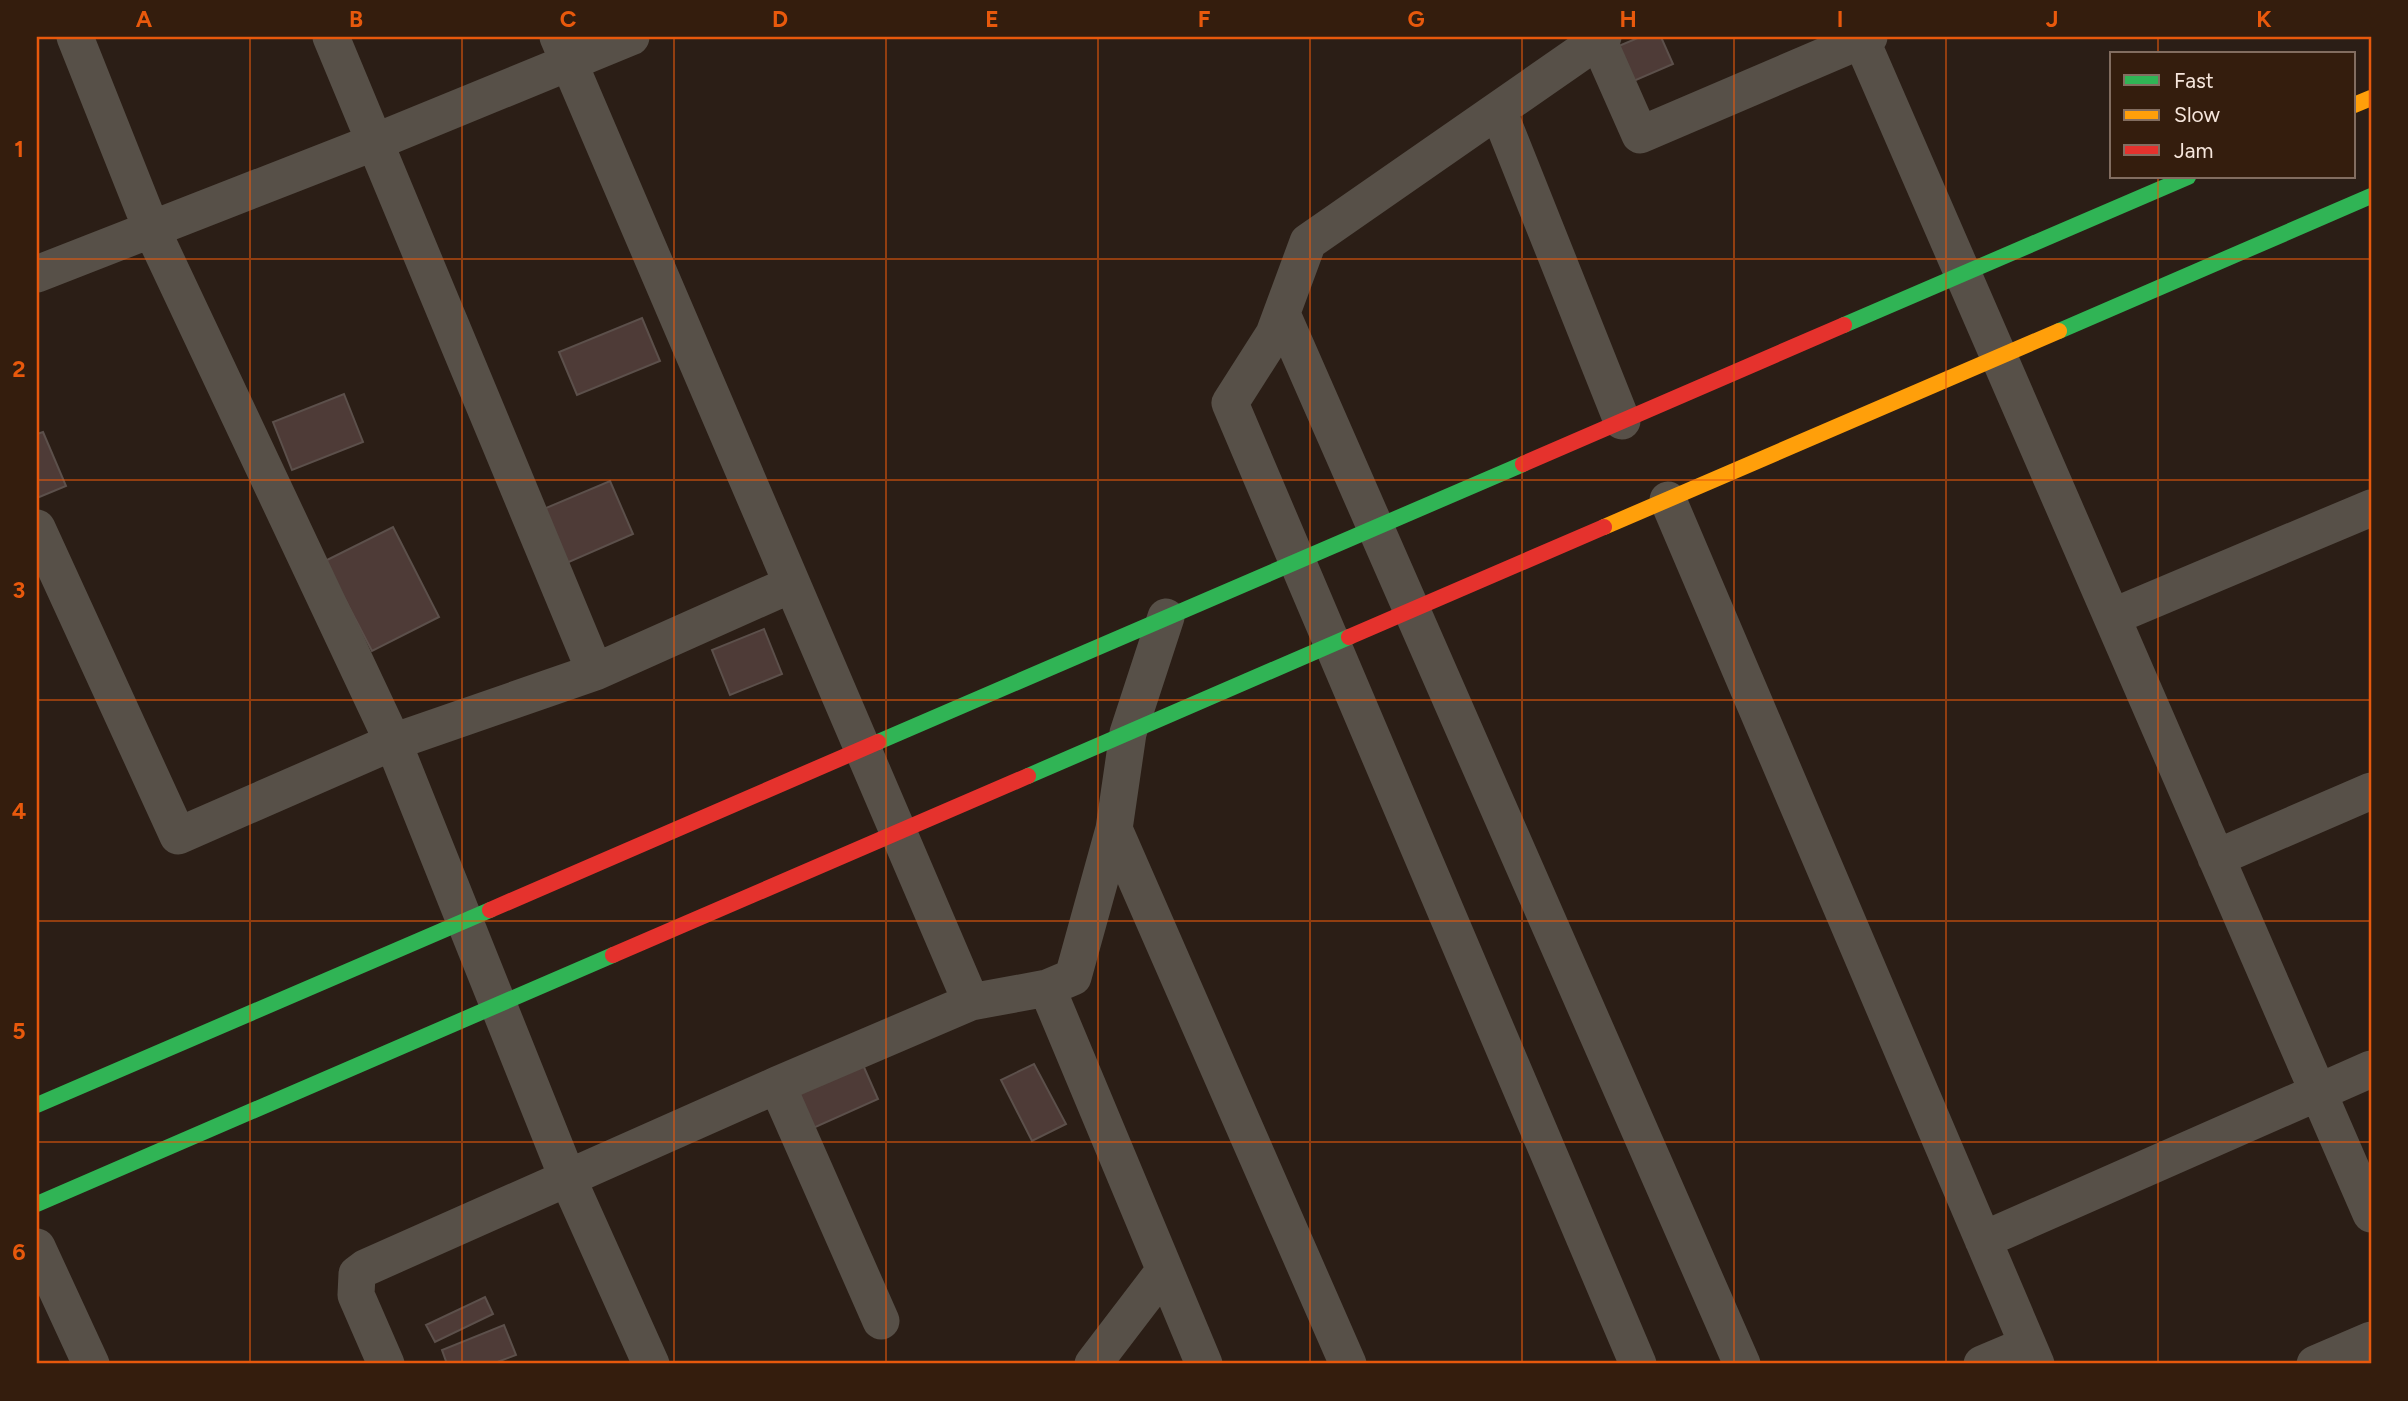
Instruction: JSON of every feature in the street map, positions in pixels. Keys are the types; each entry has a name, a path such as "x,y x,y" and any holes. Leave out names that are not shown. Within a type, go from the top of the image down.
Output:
{"main road":[{"path":"37,1105 2186,178"},
{"path":"37,1204 2371,196"}],"street":[{"path":"75,37 151,228 393,742 568,1179 651,1364"},
{"path":"331,37 594,672"},
{"path":"37,274 375,142 563,50 631,37"},
{"path":"1638,1364 1230,403 1275,334 1308,242 1601,38 1640,135 1864,38 1963,274 2371,1214"},
{"path":"563,50 971,1002"},
{"path":"1498,110 1622,421"},
{"path":"1282,314 1742,1364"},
{"path":"1668,500 2031,1354 1982,1364"},
{"path":"2112,617 2371,508"},
{"path":"37,528 178,836 393,742 594,672 792,584"},
{"path":"386,1364 356,1294 357,1274 365,1268 971,1002 1047,988 1073,977 1114,829 1128,733 1166,617"},
{"path":"2216,859 2371,791"},
{"path":"1114,829 1348,1364"},
{"path":"1047,988 1204,1364"},
{"path":"1983,1240 2371,1069"},
{"path":"777,1085 881,1321"},
{"path":"37,1247 91,1364"},
{"path":"1093,1364 1164,1271"},
{"path":"2315,1364 2371,1340"}],"building":[{"path":"1640,37 1661,37 1673,64 1629,83 1614,48"},
{"path":"642,318 660,361 577,395 559,352"},
{"path":"344,394 363,442 292,470 273,422"},
{"path":"43,432 66,486 37,498 37,434"},
{"path":"610,481 633,534 562,565 539,511"},
{"path":"393,527 439,617 372,651 325,561"},
{"path":"764,629 782,674 730,695 712,650"},
{"path":"1034,1064 1066,1124 1032,1141 1001,1080"},
{"path":"863,1065 878,1099 811,1129 795,1094"},
{"path":"485,1297 493,1314 435,1342 426,1325"},
{"path":"504,1325 516,1355 492,1364 447,1364 442,1350"}],"traffic: fast":[{"path":"1844,325 2186,178"},
{"path":"2059,331 2371,196"},
{"path":"878,742 1523,464"},
{"path":"1028,776 1349,637"},
{"path":"37,1105 490,910"},
{"path":"37,1204 613,955"}],"traffic: slow":[{"path":"2356,104 2371,98"},
{"path":"1604,527 2059,331"}],"traffic: jam":[{"path":"1523,464 1844,325"},
{"path":"1349,637 1604,527"},
{"path":"490,910 878,742"},
{"path":"613,955 1028,776"}]}
